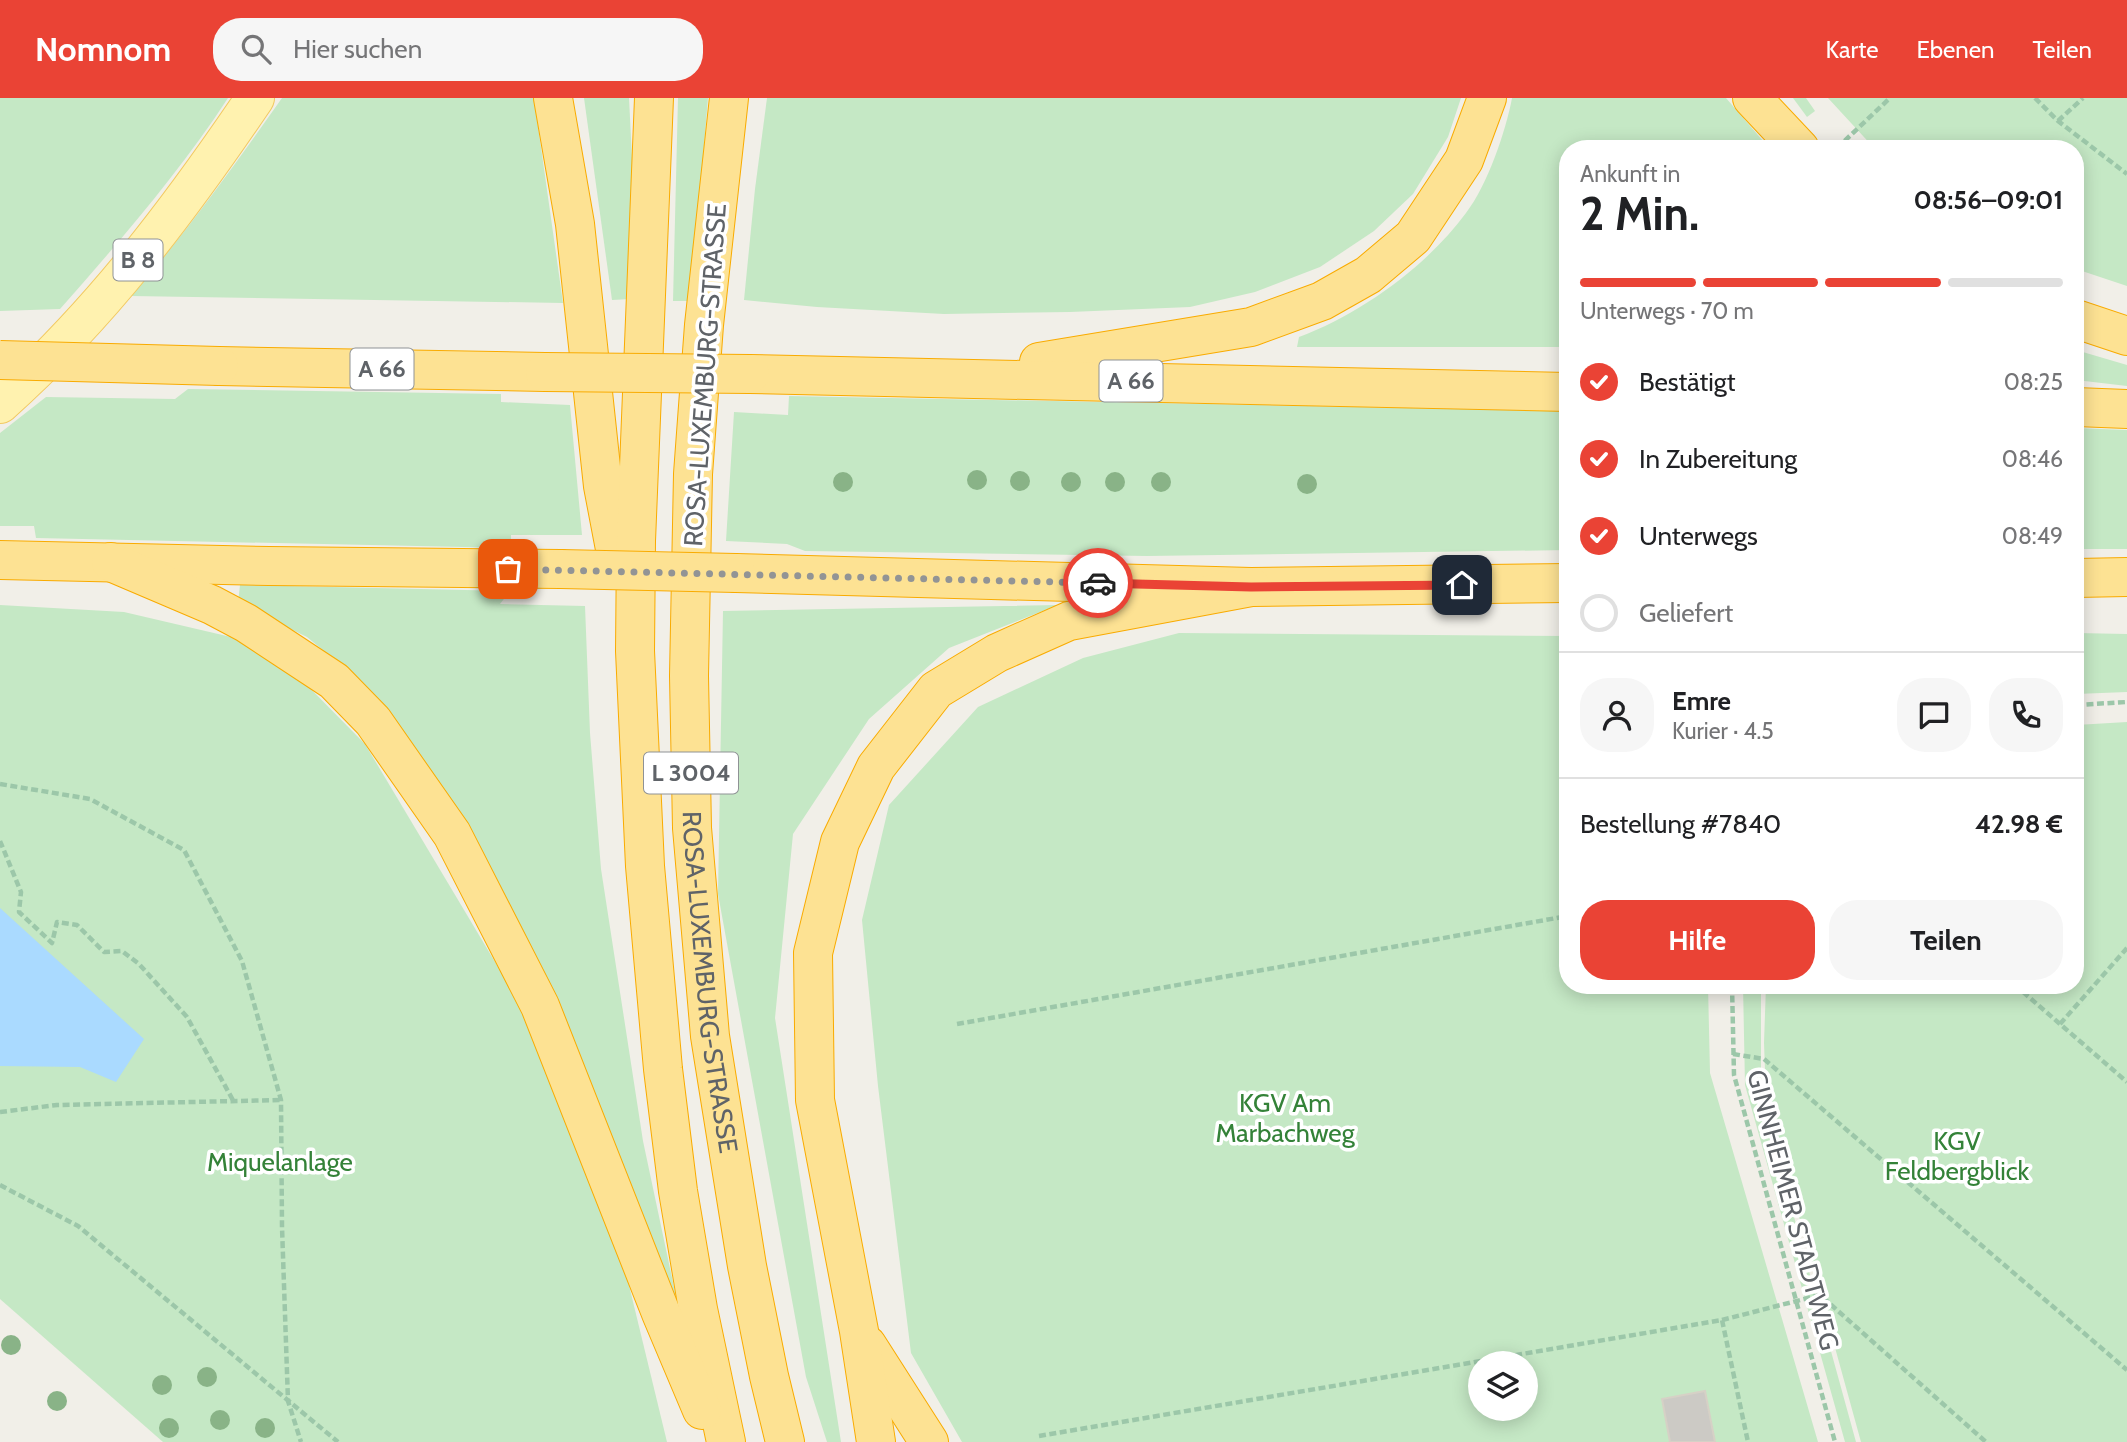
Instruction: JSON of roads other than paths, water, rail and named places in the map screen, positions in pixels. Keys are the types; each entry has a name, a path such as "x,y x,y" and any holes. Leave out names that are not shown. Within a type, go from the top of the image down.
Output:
{"highway":[{"path":"553,98 575,224 603,486 635,651"},
{"name":"ROSA-LUXEMBURG-STRASSE","path":"654,98 637,501 635,651 645,866 663,1069 678,1191 698,1309 726,1442"},
{"name":"ROSA-LUXEMBURG-STRASSE","path":"729,98 704,326 693,474 689,676 692,828 710,1036 747,1266 785,1442"},
{"path":"954,377 1251,327 1322,302 1368,275 1413,237 1464,160 1487,98"},
{"path":"1752,98 1791,140"},
{"path":"2084,322 2127,336"},
{"name":"A 66","path":"0,360 545,372 954,377 1559,392"},
{"path":"2084,407 2127,409"},
{"path":"5,560 561,569 1251,587 1559,583"},
{"path":"111,562 212,605 256,629 334,681 373,721 452,834 540,1006 715,1442"},
{"path":"2084,578 2127,577"},
{"path":"876,1442 859,1331 815,1100 813,953 840,842 876,767 936,690 997,653 1069,621 1251,587"},
{"path":"859,1331 929,1442"}],"main road":[{"name":"B 8","path":"0,404 93,313 144,253 255,98"}],"water":[{"path":"0,908 144,1039 116,1082 80,1067 0,1066"}],"park label":[{"name":"KGV Am Marbachweg","path":"1285,1118"},
{"name":"KGV Feldbergblick","path":"1957,1156"},
{"name":"Miquelanlage","path":"280,1162"}]}
